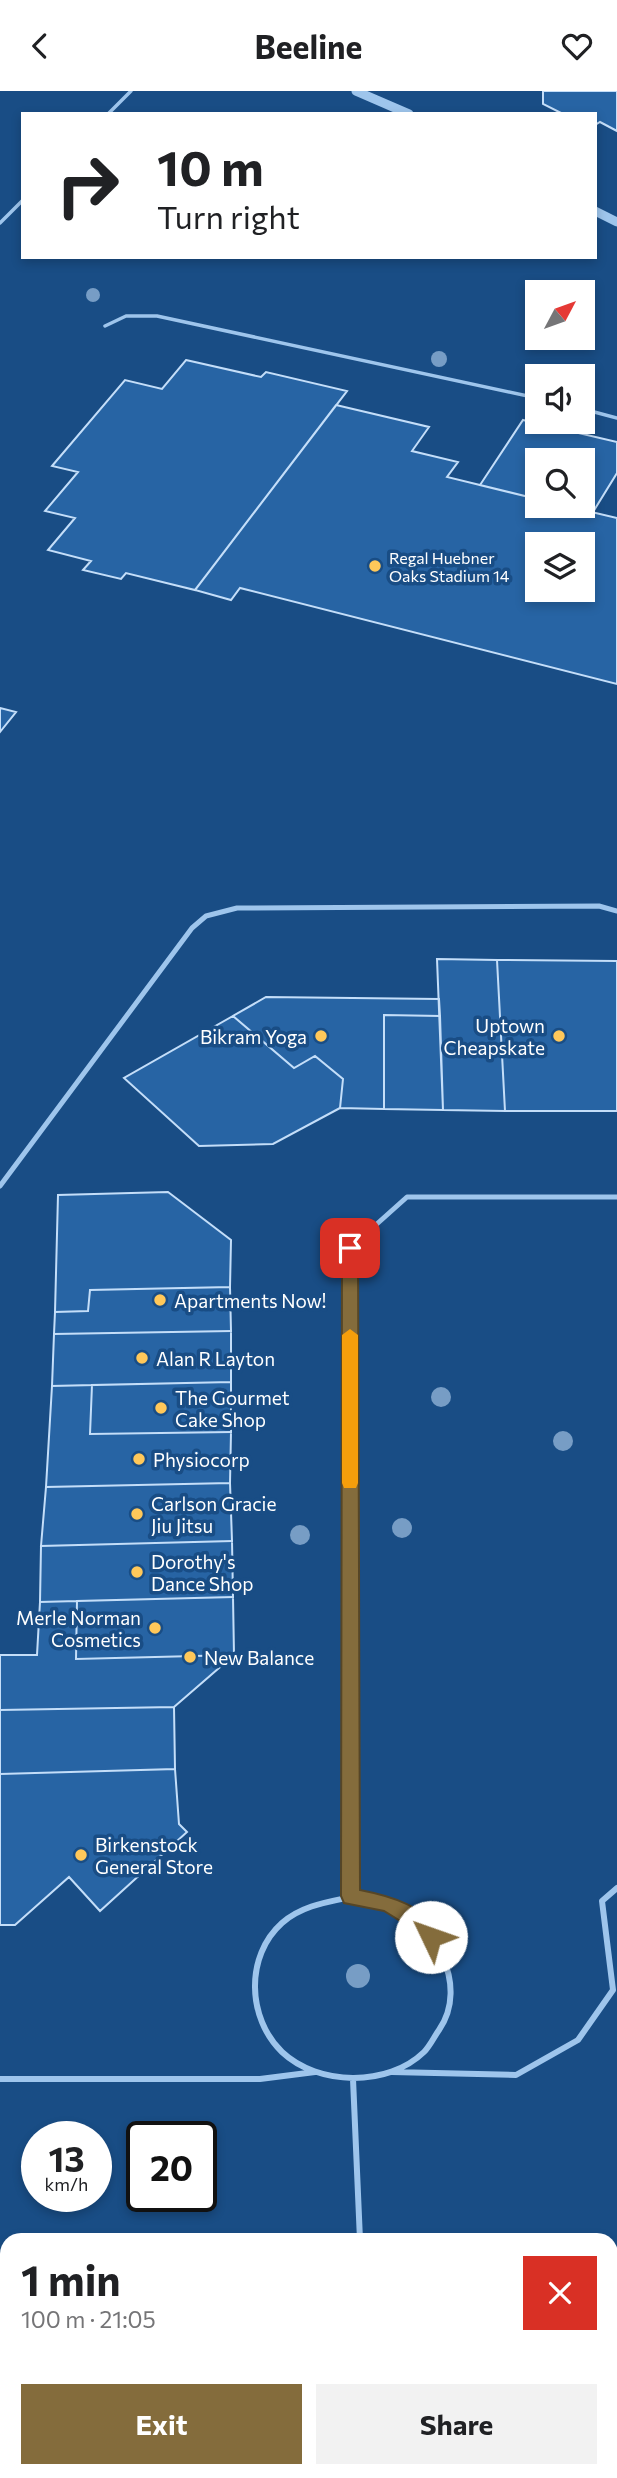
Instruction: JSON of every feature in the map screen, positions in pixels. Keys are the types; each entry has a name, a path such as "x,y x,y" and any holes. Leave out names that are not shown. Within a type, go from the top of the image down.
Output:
{"street":[{"path":"356,91 404,112"},
{"path":"597,212 617,222"}],"lane":[{"path":"110,112 131,91"},
{"path":"0,223 21,202"},
{"path":"105,326 126,316 157,316 525,395"},
{"path":"595,412 617,418"},
{"path":"0,1186 192,928 206,916 237,908 599,906 617,911"},
{"path":"351,1896 350,1248 407,1197 617,1197"},
{"path":"0,2079 260,2079 315,2072 353,2079 391,2073 516,2075 578,2040 613,1990 602,1901 617,1888"},
{"path":"315,2072 282,2052 261,2021 253,1986 261,1951 282,1923 314,1904 351,1896 388,1904 420,1923 442,1952 451,1987 444,2021 424,2052 391,2073"},
{"path":"353,2079 360,2233"}],"building":[{"path":"543,91 617,91 617,131 600,122 597,124 597,112 559,112 543,104"},
{"path":"186,360 261,377 266,372 347,391 195,590 126,573 121,579 83,570 91,561 48,550 75,518 45,511 78,472 52,466 125,380 162,389"},
{"name":"Regal Huebner Oaks Stadium 14","path":"336,405 429,427 412,451 458,462 447,477 525,496 525,518 595,518 595,513 617,518 617,684 240,588 231,600 195,590"},
{"path":"523,420 525,434 583,434 617,442 617,473 595,509 595,448 525,448 525,496 480,485"},
{"path":"0,708 16,712 0,732"},
{"path":"437,959 497,960 505,1111 443,1110"},
{"name":"Uptown Cheapskate","path":"497,960 617,961 617,1111 505,1111"},
{"name":"Bikram Yoga","path":"266,997 439,999 440,1016 384,1015 384,1109 340,1108 343,1079 315,1056 294,1068 233,1016"},
{"path":"384,1015 440,1016 443,1110 384,1109"},
{"path":"233,1016 294,1068 315,1056 343,1079 340,1108 273,1144 199,1146 124,1078"},
{"path":"168,1192 231,1240 230,1287 90,1290 88,1311 55,1312 58,1195"},
{"name":"Apartments Now!","path":"230,1287 231,1331 54,1334 55,1312 88,1311 90,1290"},
{"name":"Alan R Layton","path":"231,1331 231,1382 52,1386 54,1334"},
{"name":"The Gourmet Cake Shop","path":"231,1382 231,1432 90,1434 92,1385"},
{"name":"Physiocorp","path":"92,1385 90,1434 231,1432 230,1483 46,1487 52,1386"},
{"name":"Carlson Gracie Jiu Jitsu","path":"230,1483 232,1541 41,1546 46,1487"},
{"name":"Dorothy's Dance Shop","path":"232,1541 233,1597 40,1602 41,1546"},
{"name":"Merle Norman Cosmetics","path":"233,1597 234,1655 76,1659 77,1601"},
{"name":"New Balance","path":"77,1601 76,1659 234,1655 174,1707 0,1710 0,1655 37,1655 40,1602"},
{"path":"174,1707 175,1769 0,1774 0,1710"},
{"name":"Birkenstock General Store","path":"175,1769 179,1824 187,1832 100,1911 69,1877 15,1925 0,1925 0,1774"}],"slow traffic":[{"path":"350,1335 350,1483"}],"place":[{"name":"Regal Huebner Oaks Stadium 14","path":"375,566"},
{"name":"Bikram Yoga","path":"321,1036"},
{"name":"Uptown Cheapskate","path":"559,1036"},
{"name":"Apartments Now!","path":"160,1300"},
{"name":"Alan R Layton","path":"142,1358"},
{"name":"The Gourmet Cake Shop","path":"161,1408"},
{"name":"Physiocorp","path":"139,1459"},
{"name":"Carlson Gracie Jiu Jitsu","path":"137,1514"},
{"name":"Dorothy's Dance Shop","path":"137,1572"},
{"name":"Merle Norman Cosmetics","path":"155,1628"},
{"name":"New Balance","path":"190,1657"},
{"name":"Birkenstock General Store","path":"81,1855"}],"route":[{"path":"350,1248 351,1896 388,1904 420,1923 431,1937"}]}
